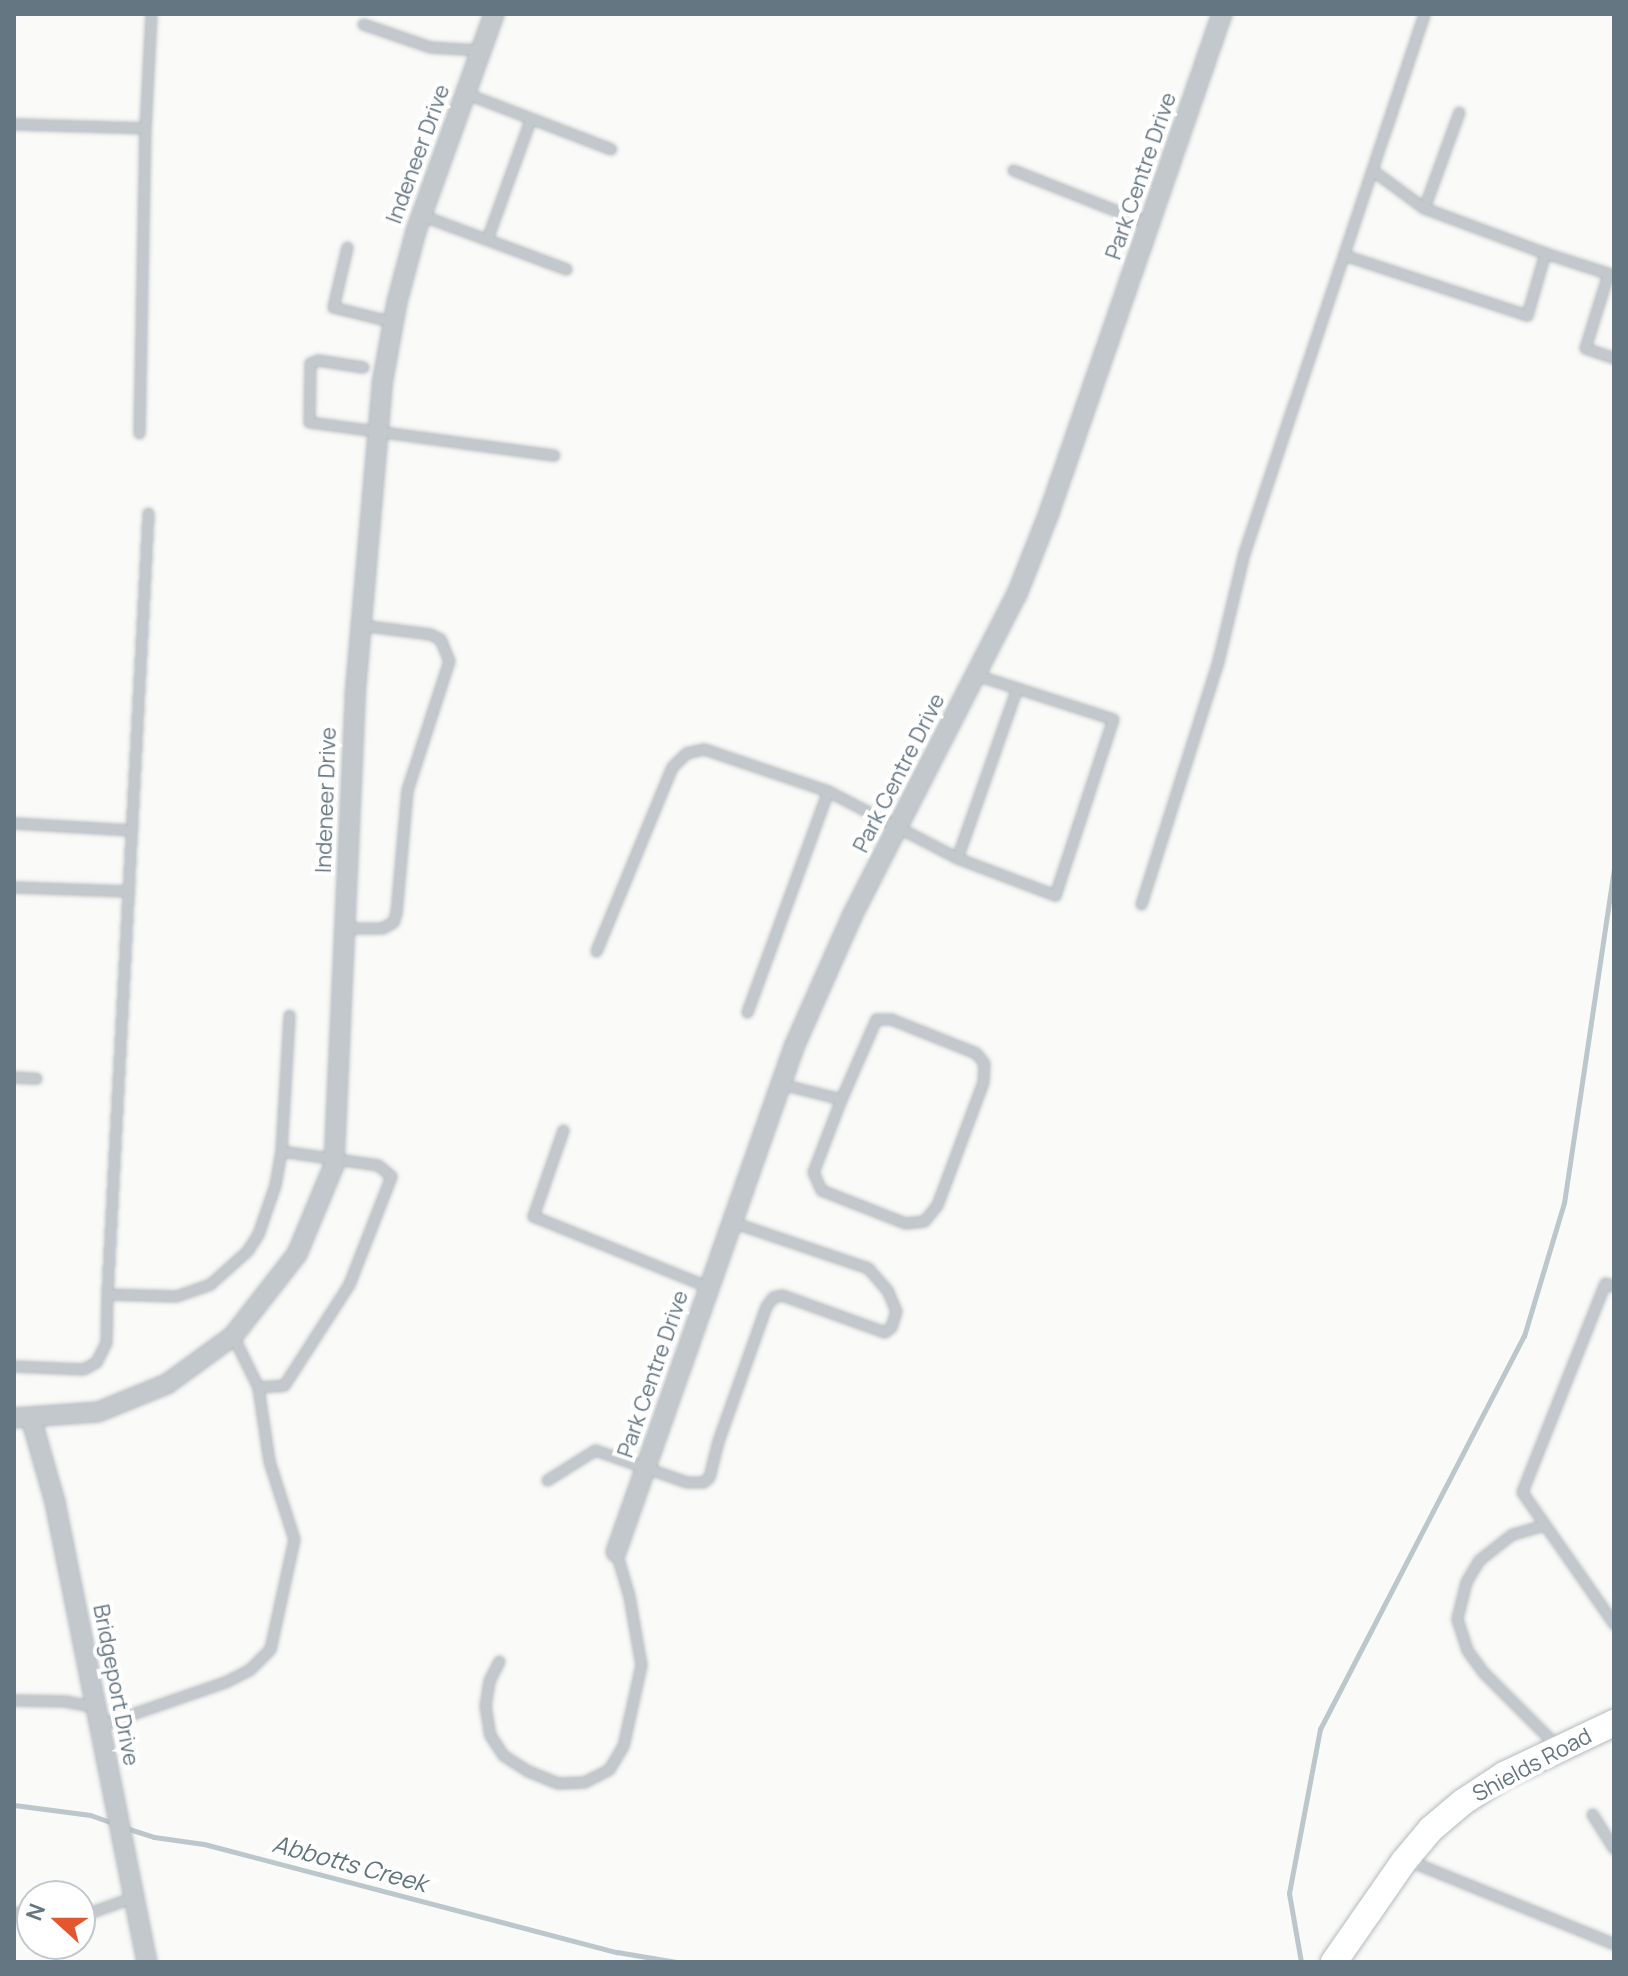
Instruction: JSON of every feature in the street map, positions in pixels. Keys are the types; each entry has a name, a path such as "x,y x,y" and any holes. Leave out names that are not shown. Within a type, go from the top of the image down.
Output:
{"street":[{"name":"Indeneer Drive","path":"22,1418 98,1412 167,1384 233,1336 297,1254 335,1157 361,625 378,432 393,322 421,215 494,14"},
{"name":"Park Centre Drive","path":"616,1552 781,1084 852,916 1017,594 1049,513 1222,14"},
{"name":"Bridgeport Drive","path":"22,1418 55,1502 147,1962"},
{"name":"Shields Road","path":"1334,1962 1405,1860 1431,1829 1463,1802 1504,1775 1614,1723"}],"lane":[{"path":"139,433 145,128 151,14"},
{"path":"1141,904 1218,661 1244,553 1424,14"},
{"path":"363,24 430,47 481,50"},
{"path":"465,93 611,149"},
{"path":"1424,208 1459,112"},
{"path":"487,239 530,120"},
{"path":"14,124 145,128"},
{"path":"1013,170 1150,224"},
{"path":"1372,170 1424,208 1611,275 1585,348 1614,358"},
{"path":"421,215 566,269"},
{"path":"347,247 333,307 393,322"},
{"path":"1344,255 1527,315 1545,253"},
{"path":"363,367 318,360 310,363 309,422 554,455"},
{"path":"14,1366 83,1369 96,1362 106,1342 148,513"},
{"path":"345,928 382,928 393,922 407,790 449,661 440,639 430,634 361,625"},
{"path":"596,951 672,767 686,753 704,749 828,791 957,858 1055,895 1113,719 976,675"},
{"path":"957,858 1017,688"},
{"path":"747,1012 828,791"},
{"path":"14,823 132,830"},
{"path":"14,887 129,891"},
{"path":"107,1294 176,1296 210,1284 247,1251 258,1234 275,1185 281,1151 289,1015"},
{"path":"876,1019 891,1019 976,1053 984,1063 983,1082 943,1191 924,1221 905,1223 821,1190 813,1172 841,1099 876,1019"},
{"path":"14,1077 36,1078"},
{"path":"781,1084 841,1099"},
{"path":"563,1130 533,1216 709,1287"},
{"path":"258,1387 284,1385 349,1284 391,1176 378,1165 281,1151"},
{"path":"547,1480 595,1450 696,1484 709,1477 718,1441 766,1306 773,1297 782,1295 884,1332 891,1327 896,1311 887,1290 868,1268 732,1222"},
{"path":"1614,1286 1605,1283 1522,1492 1614,1624"},
{"path":"14,1700 65,1701 98,1716 225,1682 249,1670 270,1649 294,1539 269,1461 258,1387 233,1336"},
{"path":"1544,1525 1512,1534 1479,1560 1466,1582 1457,1619 1467,1650 1484,1673 1558,1747"},
{"path":"499,1661 489,1681 485,1705 490,1735 503,1755 528,1771 558,1783 584,1782 609,1769 623,1746 641,1665 629,1596 616,1552"},
{"path":"1592,1814 1614,1849"},
{"path":"1405,1860 1614,1944"},
{"path":"96,1910 134,1897"}],"waterway":[{"path":"1301,1962 1289,1893 1320,1729 1524,1336 1564,1203 1614,870"},
{"name":"Abbotts Creek","path":"14,1805 90,1815 113,1823"},
{"name":"Abbotts Creek","path":"126,1828 154,1837 204,1844 617,1952 676,1962"}]}
